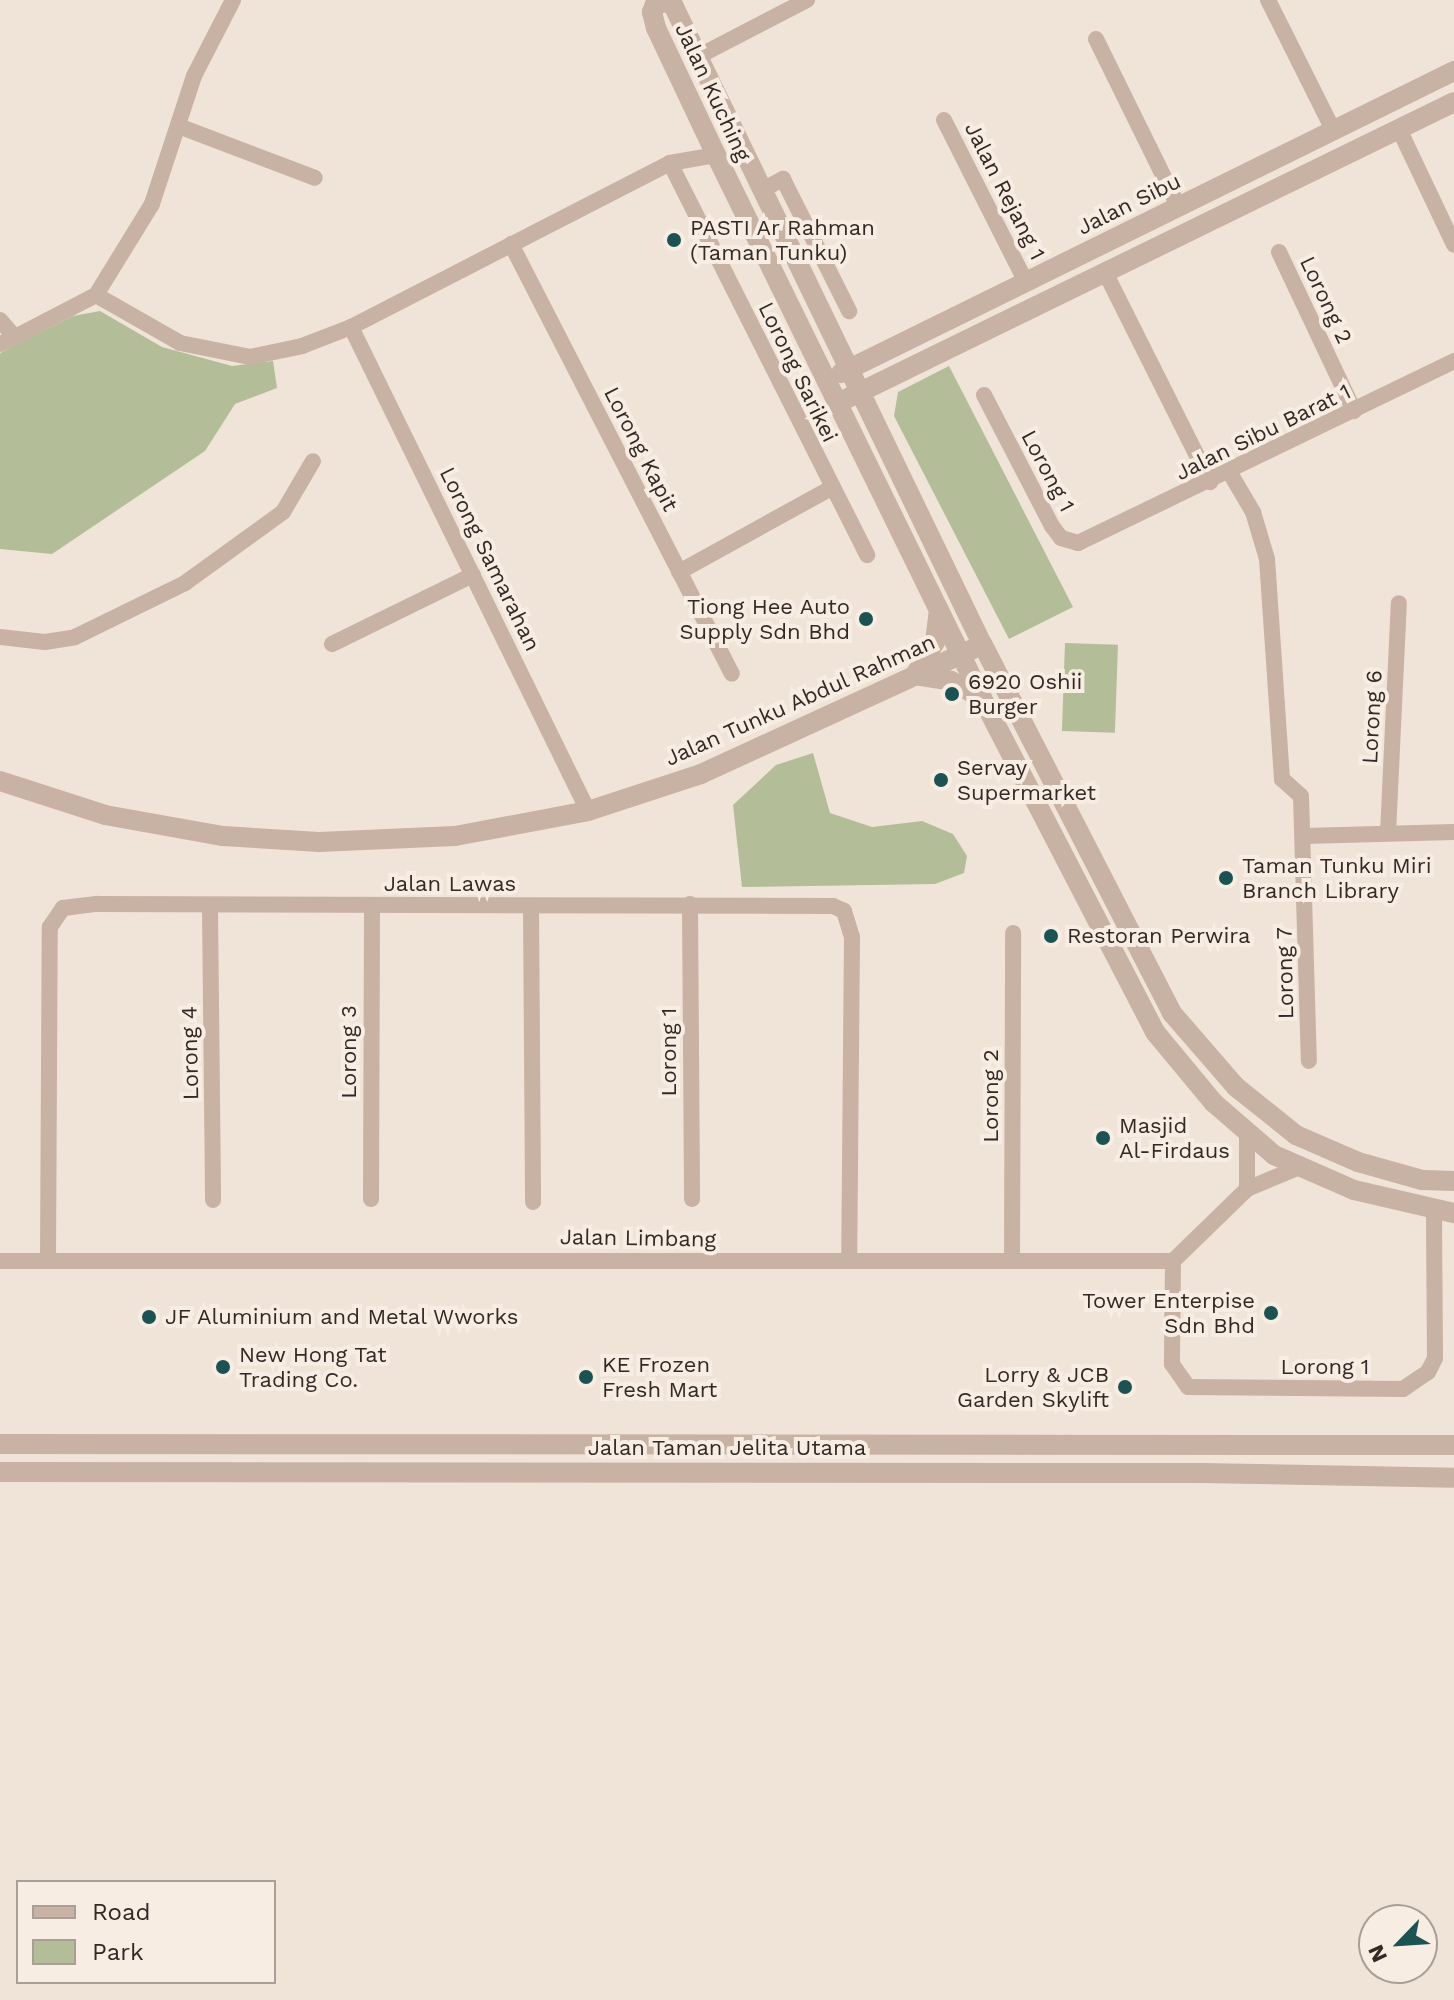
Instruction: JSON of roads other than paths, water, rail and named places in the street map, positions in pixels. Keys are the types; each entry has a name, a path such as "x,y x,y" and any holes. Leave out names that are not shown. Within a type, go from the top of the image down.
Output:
{"street":[{"path":"0,320 8,341 96,295 152,204 181,127 194,76 233,0"},
{"path":"697,57 807,0"},
{"path":"1268,0 1333,130"},
{"name":"Jalan Kuching","path":"1444,1212 1297,1168 1247,1133 1214,1103 1155,1032 960,655 837,404 656,28 652,12 655,5 669,1 674,7 982,644 1149,974 1199,1050 1296,1135 1358,1162 1422,1180 1454,1181"},
{"path":"1096,39 1178,206"},
{"name":"Jalan Sibu","path":"826,380 1454,71"},
{"path":"837,404 1454,102"},
{"name":"Jalan Rejang 1","path":"944,120 1026,282"},
{"path":"181,127 315,178"},
{"path":"1399,129 1454,245"},
{"path":"96,295 180,343 250,357 302,346 351,327 670,163 716,155"},
{"name":"Lorong Sarikei","path":"670,163 867,555"},
{"path":"762,190 783,179 849,311"},
{"path":"1221,185 1233,208"},
{"name":"Lorong Kapit","path":"511,244 732,674"},
{"name":"Lorong 2","path":"1279,252 1354,411"},
{"path":"1105,272 1210,482"},
{"name":"Lorong Samarahan","path":"351,327 588,811"},
{"name":"Jalan Sibu Barat 1","path":"1090,541 1454,361"},
{"name":"Lorong 1","path":"984,395 1052,526 1070,542 1090,541"},
{"path":"0,637 45,642 75,637 185,583 283,512 313,461"},
{"name":"Lorong 7","path":"1230,473 1253,512 1267,559 1282,779 1301,796 1309,1061"},
{"path":"679,572 831,488"},
{"path":"332,644 473,575"},
{"name":"Lorong 6","path":"1388,833 1399,603"},
{"path":"939,610 935,642 915,675 951,681 982,698"},
{"name":"Jalan Tunku Abdul Rahman","path":"0,781 105,815 223,836 319,842 455,836 588,811 701,774 982,644"},
{"path":"1304,836 1454,832"},
{"name":"Lorong 1","path":"690,904 692,1199"},
{"name":"Jalan Lawas","path":"48,1260 52,920 63,908 84,905 690,904 833,906 850,922 849,1260"},
{"name":"Lorong 3","path":"371,1199 372,906"},
{"path":"531,906 533,1202"},
{"name":"Lorong 4","path":"210,907 213,1200"},
{"name":"Lorong 2","path":"1012,1260 1013,933"},
{"path":"1247,1133 1247,1189"},
{"path":"1173,1261 1247,1189 1297,1168"},
{"name":"Lorong 1","path":"1173,1261 1172,1364 1188,1387 1403,1389 1428,1372 1435,1358 1444,1212"},
{"name":"Jalan Limbang","path":"0,1261 1173,1261"},
{"name":"Jalan Taman Jelita Utama","path":"0,1444 1454,1445"},
{"name":"Jalan Taman Jelita Utama","path":"0,1472 1201,1473 1454,1478"}],"place":[{"name":"PASTI Ar Rahman (Taman Tunku)","path":"674,240"},
{"name":"Tiong Hee Auto Supply Sdn Bhd","path":"866,619"},
{"name":"6920 Oshii Burger","path":"952,694"},
{"name":"Servay Supermarket","path":"941,780"},
{"name":"Taman Tunku Miri Branch Library","path":"1226,878"},
{"name":"Restoran Perwira","path":"1051,936"},
{"name":"Masjid Al-Firdaus","path":"1103,1138"},
{"name":"Tower Enterpise Sdn Bhd","path":"1271,1313"},
{"name":"JF Aluminium and Metal Wworks","path":"149,1317"},
{"name":"New Hong Tat Trading Co.","path":"223,1367"},
{"name":"KE Frozen Fresh Mart","path":"586,1377"},
{"name":"Lorry & JCB Garden Skylift","path":"1125,1387"}]}
